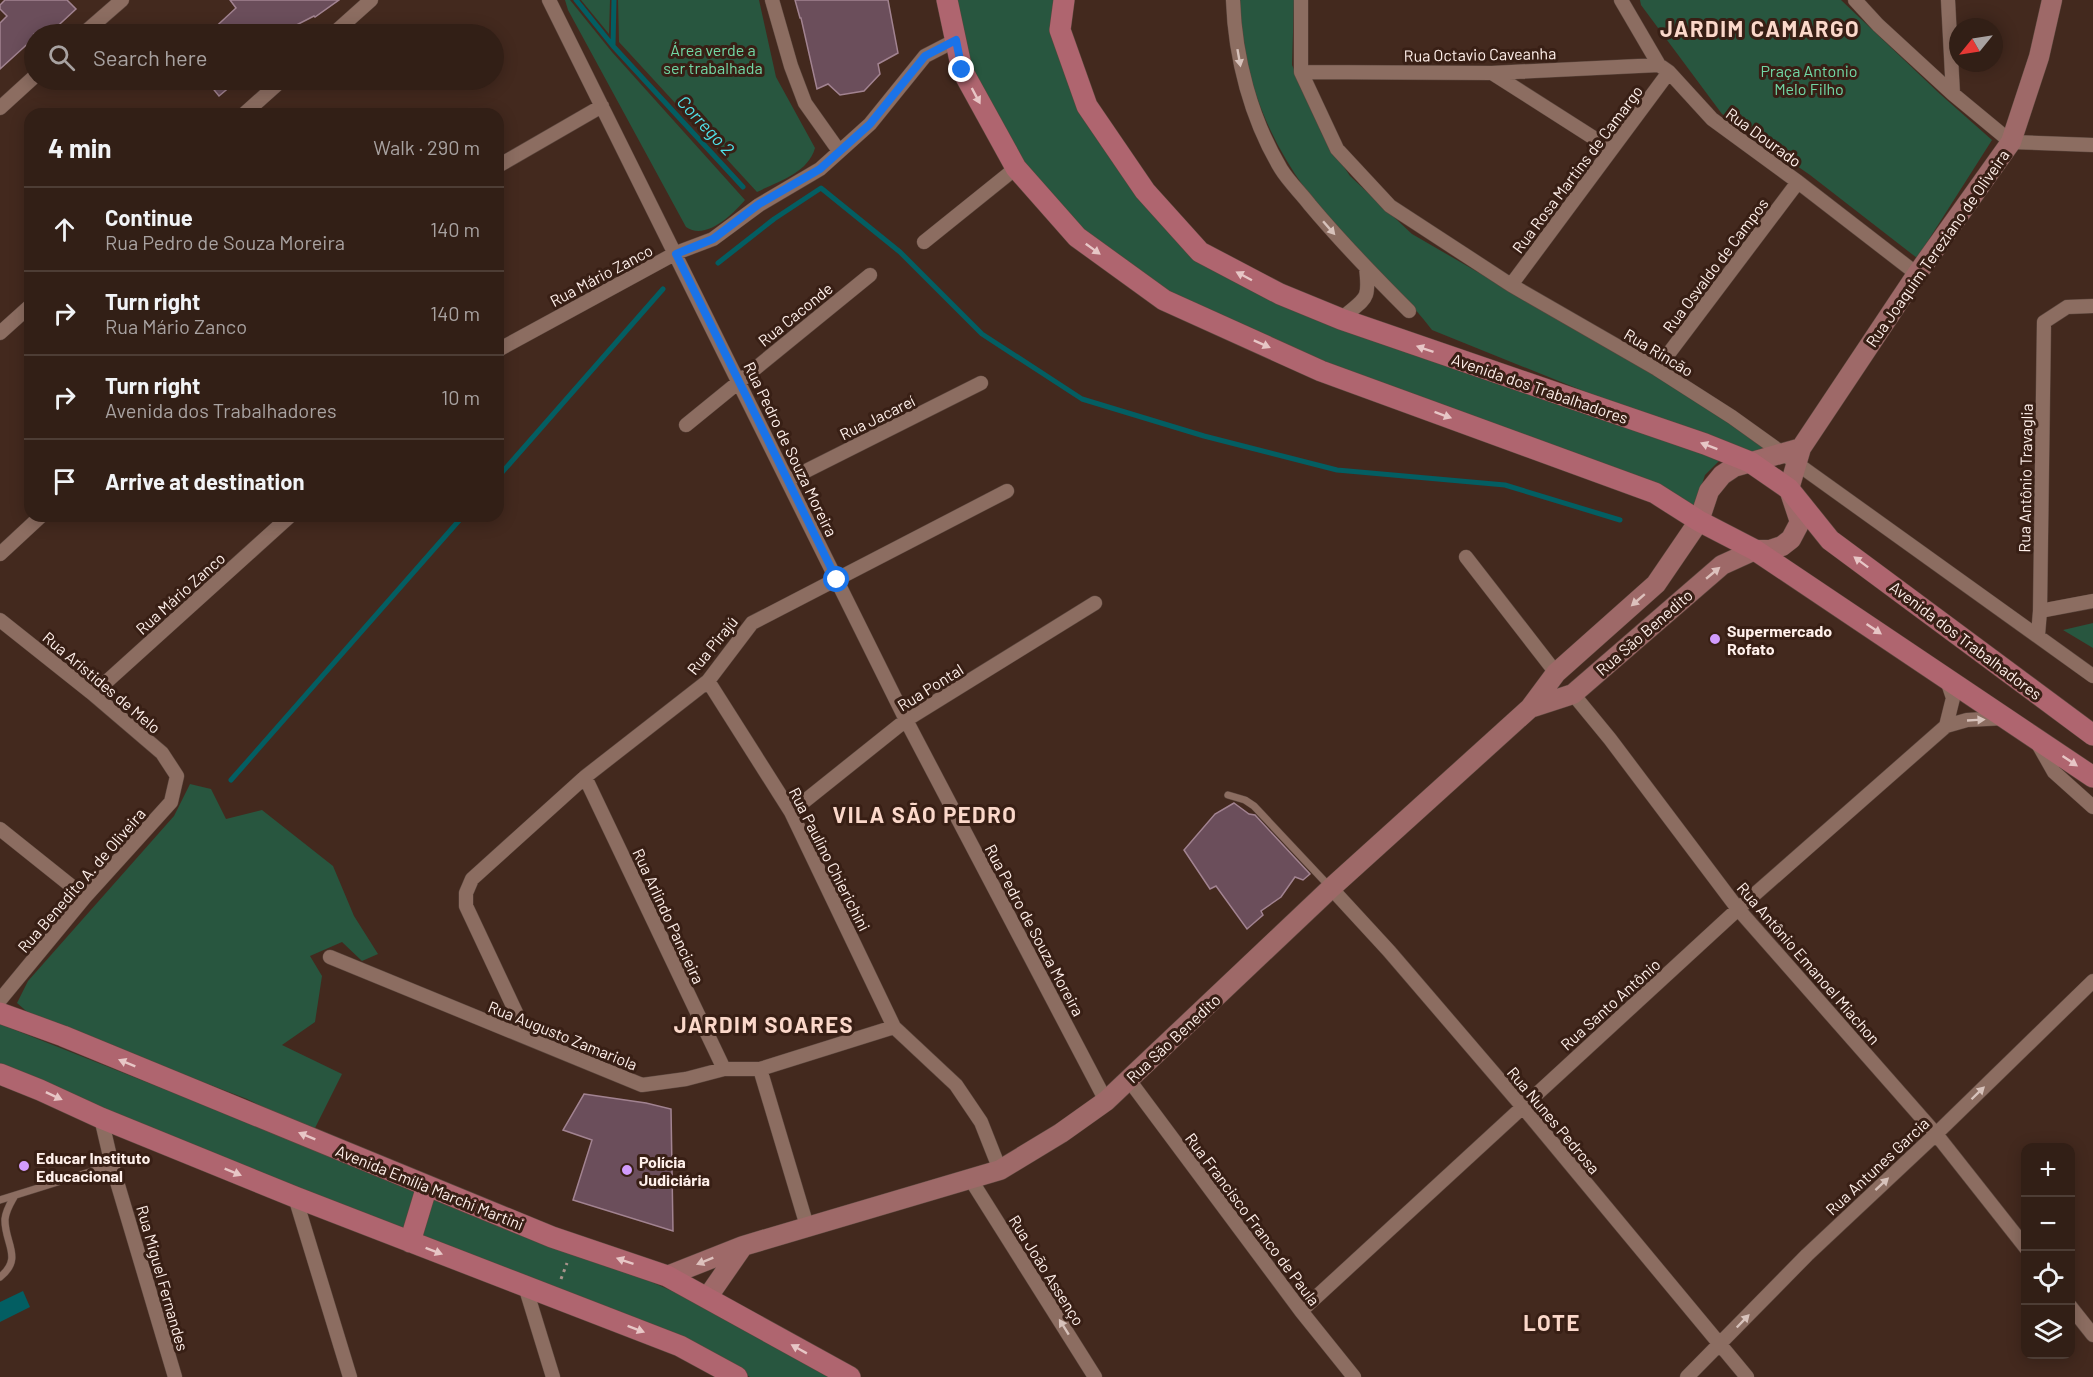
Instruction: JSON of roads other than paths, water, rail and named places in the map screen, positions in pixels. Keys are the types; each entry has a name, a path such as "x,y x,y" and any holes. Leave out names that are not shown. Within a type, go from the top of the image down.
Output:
{"main road":[{"path":"947,0 962,70 1016,168 1077,237 1164,300 1322,371 1655,493 1699,521 1755,550 2093,777"},
{"name":"Avenida dos Trabalhadores","path":"1064,0 1060,30 1087,106 1145,191 1200,252 1280,294 1341,319 1705,444 1750,462 1789,489 1830,540 2093,735"},
{"name":"Rua Joaquim Tereziano de Oliveira","path":"1789,489 1794,454 2011,142 2039,57 2052,0"},
{"path":"1699,521 1709,491 1722,475 1734,467 1750,462 1794,454"},
{"path":"1755,550 1770,550 1782,546 1791,539 1800,522 1789,489"},
{"name":"Rua São Benedito","path":"668,1276 744,1246 1000,1170 1061,1133 1106,1101 1331,888 1530,708 1556,673 1656,584 1699,521"},
{"name":"Rua São Benedito","path":"1530,708 1573,694 1722,565 1755,550"},
{"path":"1571,659 1569,676 1573,694"},
{"name":"Avenida Emília Marchi Martini","path":"0,1013 63,1036 574,1244 668,1276 850,1377"},
{"path":"0,1074 101,1119 295,1197 680,1346 737,1377"},
{"path":"410,1242 427,1186"},
{"path":"707,1298 744,1246"}],"street":[{"path":"94,24 122,0"},
{"path":"344,24 371,0"},
{"name":"Rua Pedro de Souza Moreira","path":"549,0 906,720 1106,1101"},
{"path":"772,0 791,66 805,103 839,151"},
{"path":"1233,0 1234,29 1241,69 1260,125 1281,170 1330,229 1409,311"},
{"name":"Rua Rincão","path":"1301,0 1300,72 1337,149 1390,206 1511,285 1657,369 1794,454 2093,676"},
{"name":"Rua Dourado","path":"1621,0 1664,69 1712,119 1917,274"},
{"path":"1855,0 1878,25 1953,94 2011,142 2093,145"},
{"path":"1948,0 1953,94"},
{"name":"Rua Mário Zanco","path":"504,347 676,254 713,239 759,204 820,169 870,124 925,56 956,40"},
{"name":"Rua Octavio Caveanha","path":"1300,72 1492,73 1664,69"},
{"name":"Rua Rosa Martins de Camargo","path":"1511,285 1611,149 1664,69"},
{"path":"1492,73 1611,149"},
{"path":"0,108 24,86"},
{"path":"251,108 271,90"},
{"path":"504,163 602,106"},
{"path":"924,242 1016,168"},
{"name":"Rua Osvaldo de Campos","path":"1657,369 1798,182"},
{"path":"1341,319 1366,297 1369,290 1366,267"},
{"name":"Rua Caconde","path":"686,424 870,275"},
{"name":"Rua Antônio Travaglia","path":"2038,635 2044,322 2067,307 2093,306"},
{"path":"0,333 24,311"},
{"name":"Rua Jacareí","path":"788,480 981,383"},
{"name":"Rua Pirajú","path":"528,1038 466,906 466,893 472,879 585,777 708,681 752,623 1007,491"},
{"path":"0,554 35,522"},
{"name":"Rua Mário Zanco","path":"93,694 283,522"},
{"path":"1466,557 1556,673"},
{"path":"2040,611 2093,601"},
{"name":"Rua Pontal","path":"791,812 906,720 1095,603"},
{"name":"Rua Aristides de Melo","path":"0,620 93,694 162,753 177,776"},
{"path":"1946,678 1953,698 1946,726"},
{"name":"Rua Paulino Chierichini","path":"708,681 791,812 894,1027"},
{"name":"Rua Antônio Emanoel Miachon","path":"1573,694 1610,739 1738,909 1936,1134 2021,1243"},
{"name":"Rua Santo Antônio","path":"1301,1311 1738,909 1946,726 1967,720 2008,718"},
{"path":"2035,737 2054,772 2093,807"},
{"name":"Rua Benedito A. de Oliveira","path":"0,1000 85,897 171,802 177,776"},
{"name":"Rua Arlindo Pancieira","path":"585,777 724,1069"},
{"path":"0,829 85,897"},
{"name":"Rua Nunes Pedrosa","path":"1331,888 1389,951 1522,1106 1747,1377"},
{"name":"Rua Augusto Zamariola","path":"330,957 642,1085 686,1079 724,1069 760,1069 894,1027"},
{"name":"Rua Antunes Garcia","path":"1687,1377 1807,1255 1936,1134 2093,981"},
{"path":"894,1027 956,1085 981,1122 1000,1170"},
{"path":"760,1069 807,1226"},
{"name":"Rua Francisco Franco de Paula","path":"1129,1080 1301,1311 1354,1377"},
{"name":"Rua Miguel Fernandes","path":"101,1119 112,1165 175,1377"},
{"name":"Rua João Assenço","path":"971,1180 1095,1377"},
{"path":"295,1197 350,1377"},
{"path":"525,1286 553,1377"},
{"path":"2075,1312 2093,1335"}],"lane":[{"path":"1228,795 1245,800 1254,806 1331,888"},
{"path":"0,1200 112,1165"},
{"path":"0,1278 8,1270 13,1254 5,1222 7,1210 14,1197"}],"water":[{"path":"23,1291 30,1307 0,1322 0,1302"}],"waterway":[{"name":"Corrego 2","path":"576,0 613,46 743,187"},
{"path":"613,46 614,0"},
{"path":"718,263 774,219 821,188 900,252 982,334 1082,399 1204,436 1337,470 1505,485 1620,520"},
{"path":"504,470 663,289"},
{"path":"231,780 458,522"}],"place":[{"name":"Supermercado Rofato","path":"1715,639"},
{"name":"Educar Instituto Educacional","path":"24,1166"},
{"name":"Polícia Judiciária","path":"627,1170"}],"district":[{"name":"JARDIM CAMARGO","path":"1760,28"},
{"name":"VILA SÃO PEDRO","path":"925,814"},
{"name":"JARDIM SOARES","path":"764,1024"},
{"name":"LOTE","path":"1552,1322"}],"park label":[{"name":"Área verde a ser trabalhada","path":"713,58"},
{"name":"Praça Antonio Melo Filho","path":"1809,79"}]}
